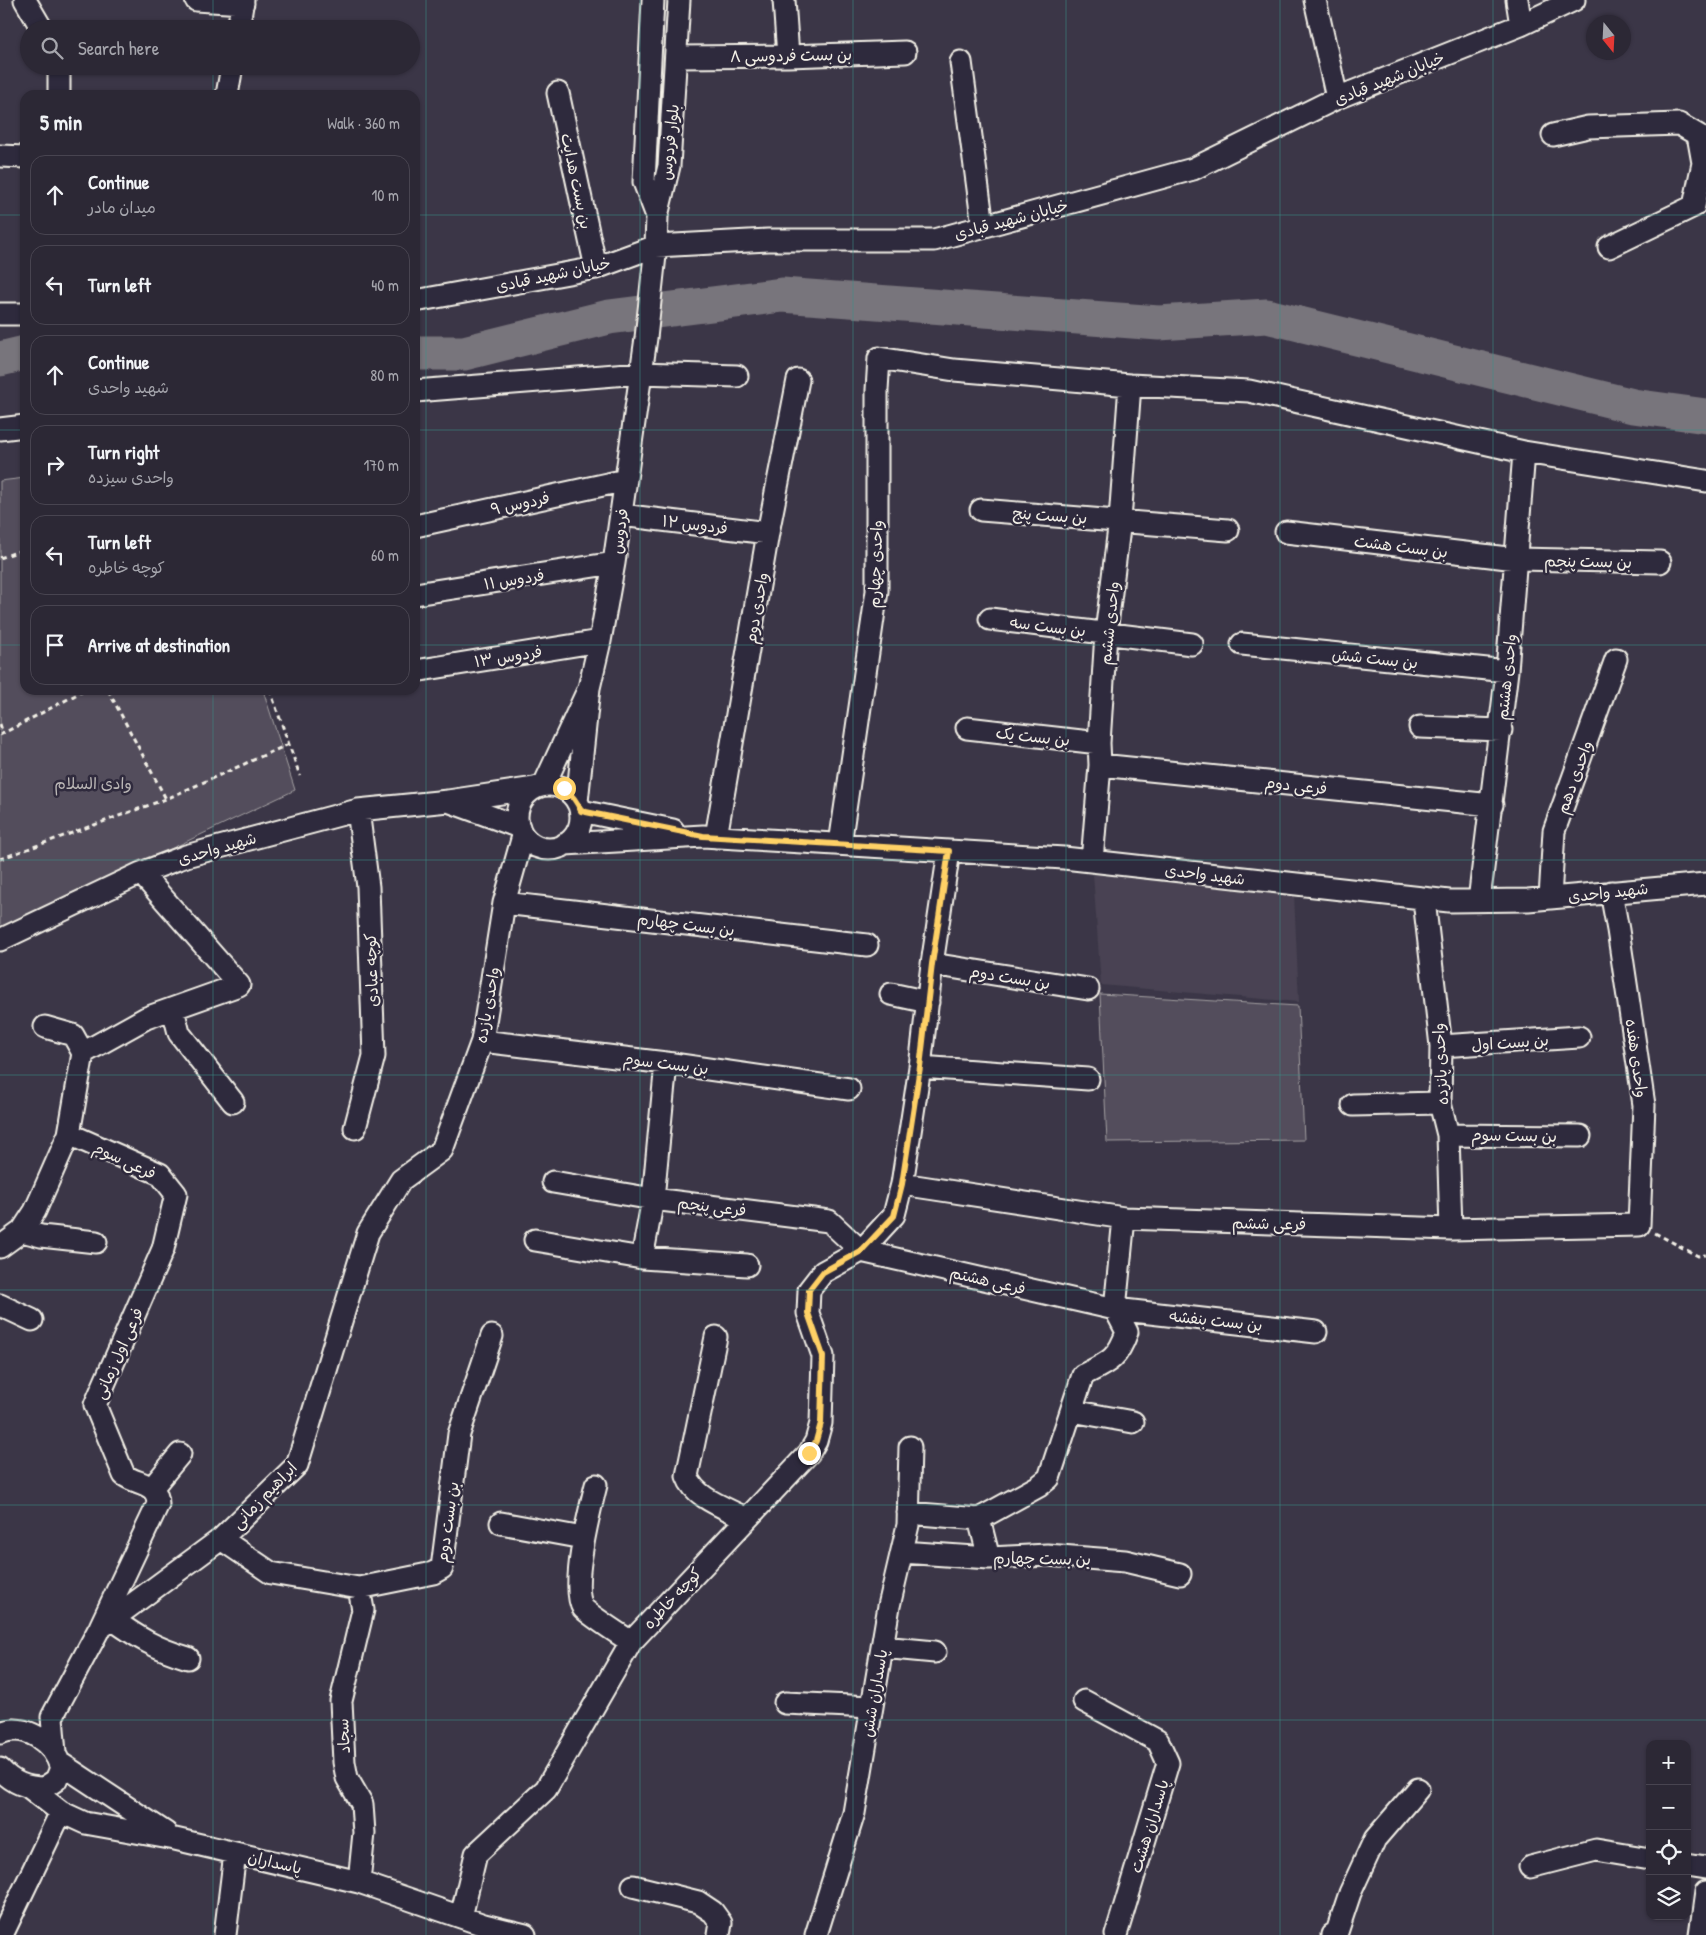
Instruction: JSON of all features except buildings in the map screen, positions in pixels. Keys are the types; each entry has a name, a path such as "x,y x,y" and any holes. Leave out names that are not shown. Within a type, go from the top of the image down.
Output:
{"street":[{"path":"25,0 37,20"},
{"path":"196,0 243,1 240,20"},
{"name":"بلوار فردوس","path":"653,0 644,182 657,216"},
{"name":"بلوار فردوس","path":"657,216 669,166 679,0"},
{"path":"784,0 788,56"},
{"path":"1315,0 1337,98"},
{"path":"1517,0 1521,26"},
{"name":"خیابان شهید قبادی","path":"420,300 596,268 655,252 768,240 934,240 1193,169 1337,98 1521,26 1574,0"},
{"name":"بن بست فردوسی ۸","path":"676,57 905,52"},
{"path":"961,62 983,226"},
{"path":"58,75 59,90"},
{"path":"228,90 230,75"},
{"name":"بن بست هدایت","path":"558,93 596,268"},
{"path":"1553,135 1588,128 1680,124 1702,132 1703,163 1694,206 1609,247"},
{"path":"0,156 20,157"},
{"name":"فردوس","path":"589,688 600,641 621,515 646,338 657,216"},
{"path":"0,314 20,314"},
{"name":"واحدی چهارم","path":"840,844 878,591 877,390 879,358 954,370 1130,385"},
{"path":"420,391 640,373 737,376"},
{"name":"واحدی دوم","path":"709,836 798,380"},
{"path":"1130,385 1249,391 1524,452 1706,481"},
{"name":"واحدی ششم","path":"1092,861 1100,765 1099,743 1106,633 1120,520 1130,385"},
{"path":"0,429 20,427"},
{"name":"واحدی هشتم","path":"1479,901 1507,672 1524,452"},
{"name":"فردوس ۹","path":"420,525 626,480"},
{"name":"بن بست پنج","path":"980,510 1120,520"},
{"name":"فردوس ۱۲","path":"621,515 768,533"},
{"path":"1120,520 1228,530"},
{"name":"بن بست هشت","path":"1286,532 1516,559"},
{"name":"بن بست پنجم","path":"1516,559 1660,562"},
{"name":"فردوس ۱۱","path":"420,593 614,563"},
{"name":"بن بست سه","path":"990,619 1192,644"},
{"name":"فردوس ۱۳","path":"420,670 600,641"},
{"name":"بن بست شش","path":"1242,644 1507,672"},
{"name":"واحدی دهم","path":"1550,898 1554,831 1616,659"},
{"path":"566,844 573,838 581,821 579,807 589,688"},
{"path":"540,786 589,688"},
{"path":"1420,727 1501,730"},
{"name":"بن بست یک","path":"967,728 1099,743"},
{"name":"فرعی دوم","path":"1100,765 1492,805"},
{"path":"521,832 517,818 521,801 526,793 540,786 554,785 564,788 572,794 579,807 709,836"},
{"name":"شهید واحدی","path":"0,940 141,872 186,856 358,810 448,801 540,786"},
{"path":"448,801 521,832 538,847 547,849 566,844 709,836"},
{"name":"کوچه عبادی","path":"356,1128 374,1056 368,887 358,810"},
{"name":"واحدی یازده","path":"401,1180 442,1150 482,1041 504,902 521,832"},
{"name":"شهید واحدی","path":"709,836 1064,858 1424,900 1528,900 1706,884"},
{"path":"861,1251 894,1216 902,1184 949,851"},
{"path":"83,1053 146,1018 239,985 141,872"},
{"name":"واحدی هفده","path":"1611,892 1644,1105 1639,1225"},
{"name":"واحدی پانزده","path":"1424,900 1441,1046 1440,1103 1448,1134 1451,1229"},
{"name":"بن بست چهارم","path":"504,902 867,945"},
{"name":"بن بست دوم","path":"932,964 1088,989"},
{"path":"892,994 928,1002"},
{"path":"173,1009 179,1033 233,1102"},
{"path":"0,1247 22,1231 35,1211 69,1134 83,1053 73,1035 45,1027"},
{"name":"بن بست اول","path":"1441,1046 1579,1037"},
{"name":"بن بست سوم","path":"482,1041 666,1063 849,1088"},
{"path":"642,1258 653,1199 666,1063"},
{"path":"920,1067 1088,1079"},
{"path":"1353,1105 1440,1103"},
{"name":"فرعی سوم","path":"69,1134 160,1174 176,1194"},
{"name":"بن بست سوم","path":"1448,1134 1580,1136"},
{"name":"ابراهیم زمانی","path":"52,1717 106,1624 221,1539 297,1465 368,1233 401,1180"},
{"name":"فرعی پنجم","path":"553,1182 653,1199 829,1221 861,1251"},
{"name":"فرعی ششم","path":"902,1184 1124,1218 1451,1229 1639,1225"},
{"name":"فرعی اول زمانی","path":"152,1488 128,1478 124,1474 96,1405 164,1249 176,1194"},
{"path":"908,1513 979,1519 1039,1486 1049,1478 1083,1375 1109,1362 1121,1350 1127,1332 1116,1309 1124,1218"},
{"path":"22,1231 42,1236 96,1242"},
{"path":"535,1240 642,1258 748,1265"},
{"name":"كوچه خاطره","path":"461,1917 476,1854 546,1789 631,1642 809,1453 816,1441 821,1423 823,1356 808,1313 809,1290 823,1272 861,1251"},
{"name":"فرعی هشتم","path":"861,1251 1116,1309"},
{"path":"0,1304 32,1320"},
{"name":"بن بست بنفشه","path":"1116,1309 1316,1332"},
{"name":"بن بست دوم","path":"221,1539 271,1573 359,1588 433,1574 442,1568 459,1434 492,1336"},
{"path":"716,1337 687,1476 691,1486 698,1493 748,1519"},
{"path":"1072,1411 1133,1422"},
{"name":"پاسداران شش","path":"816,1935 854,1813 889,1606 908,1525 910,1446"},
{"path":"180,1454 152,1488 158,1497 158,1504 106,1624 162,1650 188,1658"},
{"path":"596,1485 583,1538 579,1595 584,1608 631,1642"},
{"path":"979,1519 988,1558"},
{"path":"501,1523 583,1538"},
{"name":"بن بست چهارم","path":"902,1552 988,1558 1047,1555 1125,1561 1180,1574"},
{"name":"سجاد","path":"359,1588 363,1610 341,1701 347,1778 362,1804 364,1833 359,1882"},
{"path":"882,1646 935,1652"},
{"name":"پاسداران هشت","path":"1084,1701 1158,1741 1168,1763 1116,1935"},
{"path":"785,1703 872,1707"},
{"path":"6,1730 52,1717 57,1758 61,1768 59,1776 53,1784 44,1788 30,1788"},
{"path":"6,1730 37,1736 57,1758 175,1839"},
{"name":"پاسداران","path":"0,1769 6,1776 20,1785 30,1788 61,1812 85,1823 175,1839 359,1882 461,1917 482,1930 525,1935"},
{"path":"1332,1935 1337,1932 1350,1893 1375,1839 1418,1789"},
{"path":"2,1935 61,1812"},
{"path":"1530,1867 1596,1850 1646,1858"},
{"path":"224,1935 235,1853"},
{"path":"1691,1866 1706,1868"},
{"path":"633,1886 698,1902 713,1912 721,1923 719,1935"},
{"path":"1700,1935 1706,1892"}],"path":[{"path":"0,558 20,551"},
{"path":"0,724 2,735 76,695"},
{"path":"111,695 166,800"},
{"path":"272,695 300,776"},
{"path":"0,859 166,800 289,744"},
{"path":"1639,1225 1698,1256 1706,1255"}],"shaded area":[{"path":"1093,874 1294,894 1299,1002 1101,985"}],"green space":[{"name":"وادی السلام","path":"20,479 20,695 265,695 295,790 0,930 0,481"},
{"path":"1100,994 1298,1006 1304,1140 1107,1142"}],"waterway":[{"path":"420,353 464,353 609,317 782,295 1159,323 1267,316 1633,406 1706,416"},
{"path":"0,359 20,354"}],"route":[{"path":"564,788 578,802 581,811 703,836 949,851 932,964 920,1067 902,1184 894,1216 861,1251 823,1272 809,1290 808,1313 823,1356 821,1423 816,1441 809,1453"}]}
